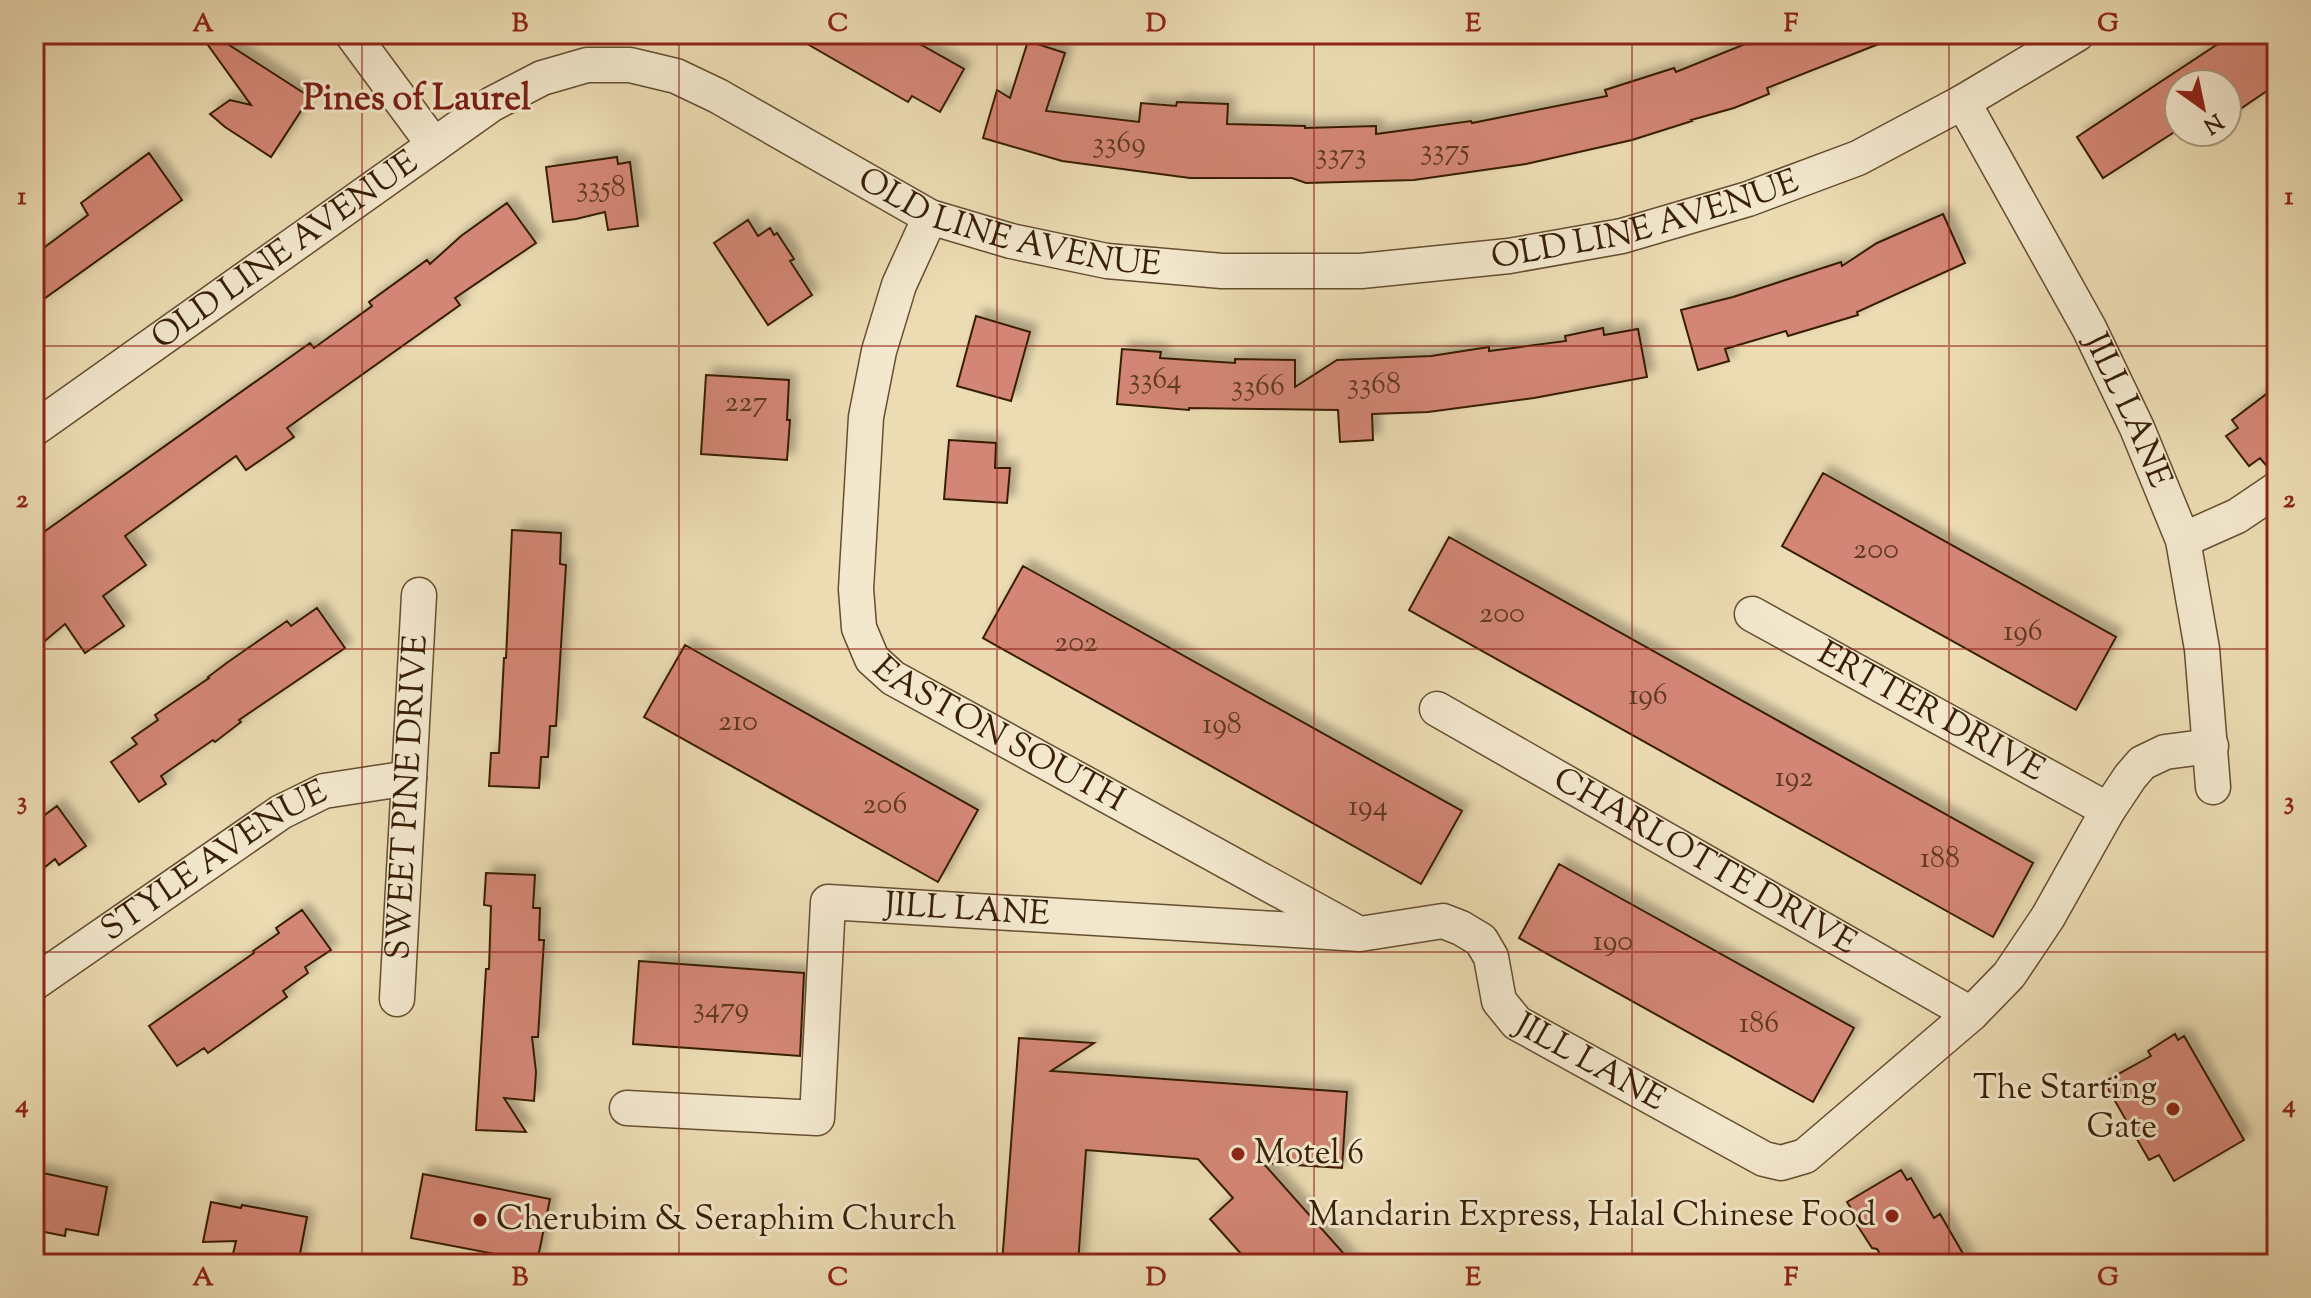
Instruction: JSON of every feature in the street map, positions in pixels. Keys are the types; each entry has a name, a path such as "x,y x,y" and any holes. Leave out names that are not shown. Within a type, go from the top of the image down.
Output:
{"street":[{"path":"352,34 434,145"},
{"name":"OLD LINE AVENUE","path":"34,429 492,104 542,78 587,65 630,65 676,76 718,96 930,217 1011,241 1107,261 1222,271 1361,271 1509,256 1622,236 1748,199 1858,158 1963,102 2077,34"},
{"name":"JILL LANE","path":"1963,102 2089,328 2137,428 2183,540 2202,649 2213,787"},
{"name":"EASTON SOUTH","path":"930,217 899,285 879,351 866,417 856,589 859,628 872,659 893,678 1360,934"},
{"path":"2183,540 2237,516 2277,489"},
{"name":"SWEET PINE DRIVE","path":"397,999 419,595"},
{"name":"ERTTER DRIVE","path":"1752,614 2108,810"},
{"name":"CHARLOTTE DRIVE","path":"1437,709 1971,1014"},
{"name":"JILL LANE","path":"627,1108 817,1118 828,902 1360,934 1443,921 1481,940 1491,957 1499,1001 1517,1023 1764,1159 1781,1163 1805,1156 1971,1014 2009,975 2041,929 2108,810 2142,763 2165,752 2211,746"},
{"name":"STYLE AVENUE","path":"34,983 281,812 324,791 409,778"}],"building":[{"path":"200,34 212,34 310,97 271,157 210,114 230,100 251,105"},
{"path":"790,34 902,34 964,69 940,112 912,96 908,102"},
{"path":"1770,34 1899,36 1767,88 1769,94 1734,108 1632,140 1526,164 1414,180 1306,183 1292,178 1190,178 1062,161 983,138 997,90 1010,98 1028,41 1065,53 1046,111 1139,122 1141,103 1176,106 1177,102 1228,104 1227,124 1305,128 1376,126 1376,134 1472,123 1607,96 1605,90 1674,68 1676,72"},
{"path":"2233,34 2277,34 2277,84 2243,107 2243,68 2182,68"},
{"path":"2163,80 2163,139 2103,178 2077,137"},
{"path":"149,153 182,200 34,306 34,255 88,215 81,203"},
{"path":"617,157 618,164 630,162 638,226 608,230 605,212 553,222 546,167"},
{"path":"507,203 536,243 455,298 460,305 287,428 294,437 246,470 236,456 125,536 146,565 103,596 124,626 85,653 65,624 34,650 34,539 310,343 314,348 372,306 369,302 427,260 430,264 461,236"},
{"path":"1943,214 1965,263 1857,312 1858,315 1788,336 1786,331 1725,349 1729,361 1698,370 1681,310 1733,297 1841,262 1842,266 1877,243"},
{"path":"748,220 758,236 770,228 774,235 777,233 794,259 790,261 812,295 768,325 714,243"},
{"path":"976,316 1030,332 1011,401 957,386"},
{"path":"1603,328 1604,335 1638,329 1647,377 1534,398 1428,412 1372,414 1373,440 1340,442 1338,410 1189,410 1117,404 1122,349 1161,352 1160,358 1235,363 1235,359 1295,360 1295,387 1337,360 1431,356 1489,347 1489,351 1566,341 1565,336"},
{"path":"706,375 789,380 787,460 701,454"},
{"path":"2277,386 2277,469 2271,471 2260,458 2249,466 2226,436 2238,428 2232,420"},
{"path":"949,440 996,443 995,468 1010,468 1007,503 944,499"},
{"path":"1823,473 2116,637 2076,710 1782,546"},
{"path":"512,530 561,533 560,564 566,565 556,726 550,726 548,757 541,757 539,788 489,786 491,753 499,753"},
{"path":"1449,537 2033,863 1993,937 1409,610"},
{"path":"1023,566 1462,811 1421,884 983,638"},
{"path":"317,608 345,648 239,720 241,722 215,742 213,740 161,776 166,784 139,802 111,762 137,744 132,738 158,720 155,715 228,662 287,621 291,626"},
{"path":"685,645 978,810 938,882 644,717"},
{"path":"57,806 86,846 59,865 55,859 34,876 34,823"},
{"path":"1559,864 1854,1028 1813,1102 1519,938"},
{"path":"486,873 535,875 533,908 540,908 539,940 544,940 538,1037 532,1037 536,1072 534,1101 504,1098 526,1132 476,1130 486,969 489,969 491,906 484,905"},
{"path":"302,910 331,950 305,967 308,973 283,991 287,997 208,1053 204,1048 177,1066 149,1026 254,953 279,933 276,928"},
{"path":"639,961 804,973 800,1056 633,1044"},
{"name":"The Starting Gate","path":"2175,1034 2178,1040 2184,1036 2244,1140 2174,1181 2159,1155 2149,1160 2104,1082 2151,1056 2148,1051"},
{"name":"Motel 6","path":"1019,1038 1094,1043 1051,1071 1347,1092 1342,1168 1263,1163 1353,1264 1250,1264 1210,1219 1233,1198 1198,1159 1086,1150 1078,1264 1002,1264"},
{"name":"Mandarin Express, Halal Chinese Food","path":"1901,1170 1907,1180 1911,1178 1934,1218 1940,1214 1969,1264 1886,1264 1877,1249 1872,1248 1850,1214 1854,1213 1847,1202"},
{"path":"34,1171 107,1187 98,1235 66,1229 65,1236 34,1230"},
{"name":"Cherubim & Seraphim Church","path":"423,1174 550,1199 537,1262 411,1238"},
{"path":"211,1202 307,1217 298,1264 233,1254 236,1241 203,1242"}],"place":[{"name":"The Starting Gate","path":"2173,1109"},
{"name":"Motel 6","path":"1238,1154"},
{"name":"Mandarin Express, Halal Chinese Food","path":"1892,1216"},
{"name":"Cherubim & Seraphim Church","path":"480,1220"}],"district":[{"name":"Pines of Laurel","path":"417,100"}]}
